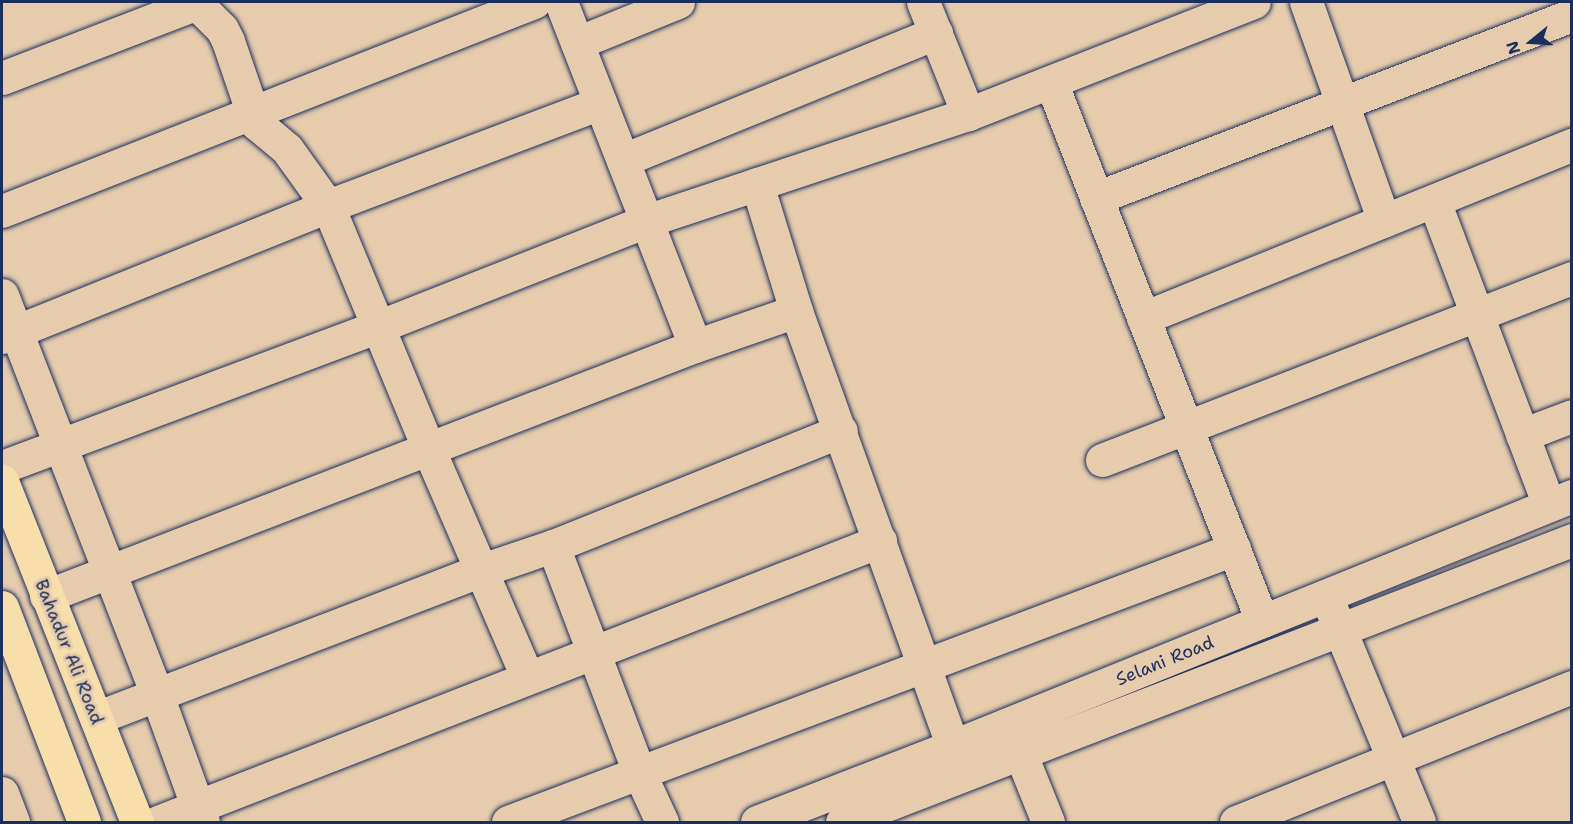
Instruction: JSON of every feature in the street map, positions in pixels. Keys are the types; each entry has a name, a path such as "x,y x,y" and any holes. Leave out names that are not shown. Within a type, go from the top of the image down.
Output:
{"main road":[{"name":"Bahadur Ali Road","path":"2,481 137,822"},
{"path":"2,607 84,822"}],"street":[{"path":"2,78 196,2 222,29 252,114 263,132 287,149 328,206 380,326 429,450 483,570 527,677"},
{"path":"2,211 534,2"},
{"path":"561,2 695,346"},
{"path":"577,43 678,2"},
{"path":"923,2 968,114"},
{"path":"2,467 380,326 646,221 968,114 1254,2"},
{"path":"1306,2 1384,221"},
{"path":"1096,198 1572,15"},
{"path":"623,160 936,33"},
{"path":"1051,82 1262,621"},
{"path":"9,335 328,206 600,103"},
{"path":"1143,318 1572,145"},
{"path":"757,184 796,310 953,746"},
{"path":"1434,201 1522,435 1560,501"},
{"path":"1102,460 1572,278"},
{"path":"2,295 9,335 58,446 158,694 201,815"},
{"path":"46,596 107,570 429,450 695,346 796,310"},
{"path":"1522,435 1572,416"},
{"path":"96,718 483,570 553,546 841,431"},
{"name":"Selani Road","path":"757,822 953,746 1560,501"},
{"name":"Selani Road","path":"842,822 1021,755 1340,628 1572,540"},
{"path":"158,822 201,815 527,677 880,541"},
{"path":"553,546 639,772 662,822"},
{"path":"508,822 1234,549"},
{"path":"1326,595 1419,822"},
{"path":"1236,822 1572,687"},
{"path":"1008,724 1048,822"},
{"path":"2,793 13,822"}]}
